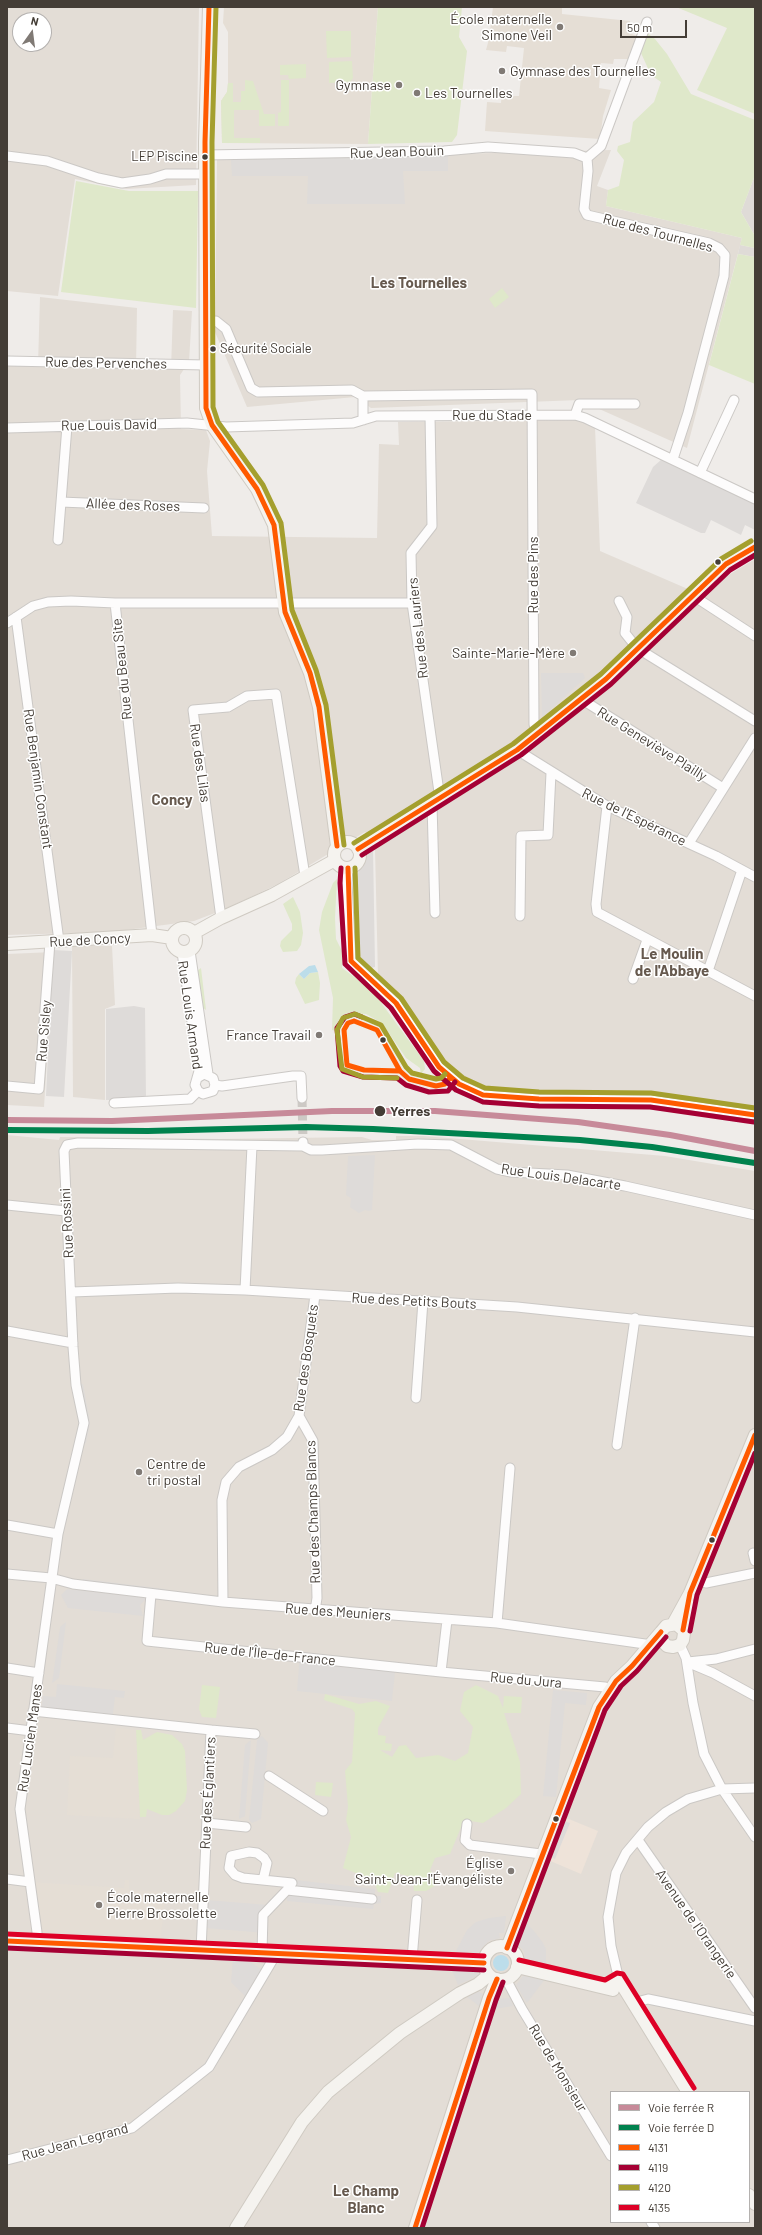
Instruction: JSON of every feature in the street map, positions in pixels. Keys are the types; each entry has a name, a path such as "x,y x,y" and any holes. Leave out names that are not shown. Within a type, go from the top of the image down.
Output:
{"street":[{"path":"209,7 205,155 206,408 212,425 251,480 270,515 276,535 284,603 288,622 310,673 320,707 337,846 334,853 335,860 340,866 348,868 358,862 360,855 354,844 347,842 337,846"},
{"path":"586,158 601,146 647,22"},
{"name":"Rue Jean Bouin","path":"205,155 436,151 488,147 574,153 586,158"},
{"path":"7,156 47,161 98,178 122,183 150,179 166,174 205,174"},
{"name":"Rue des Tournelles","path":"586,158 588,171 584,209 587,215 709,243 719,248 725,255 724,276 688,413 673,459"},
{"path":"206,321 216,321 226,328 250,388 258,392 352,390 363,396 363,420"},
{"name":"Rue des Pervenches","path":"7,361 206,365"},
{"name":"Rue des Pins","path":"363,396 532,394 534,724 536,735"},
{"path":"700,473 734,400"},
{"path":"575,415 579,404 635,404"},
{"name":"Rue du Stade","path":"212,425 226,427 353,423 376,416 575,415 673,459 755,499"},
{"name":"Rue des Lauriers","path":"430,416 432,526 411,553 412,603 436,802 435,913"},
{"name":"Rue Louis David","path":"7,428 187,423 212,425"},
{"path":"58,540 66,426"},
{"name":"Allée des Roses","path":"61,502 204,508"},
{"path":"358,849 436,802 517,750 581,699 726,564 755,547"},
{"path":"692,595 755,636"},
{"path":"618,601 627,617 625,633 637,648 755,721"},
{"path":"7,623 33,606 48,602 115,603"},
{"name":"Rue du Beau Site","path":"152,935 115,603 412,603"},
{"name":"Rue Benjamin Constant","path":"16,617 54,942"},
{"name":"Rue des Lilas","path":"221,918 193,710 228,707 247,696 276,694 305,876"},
{"name":"Rue Geneviève Plailly","path":"581,699 723,788"},
{"path":"689,843 755,738"},
{"name":"Rue de l'Espérance","path":"517,750 551,773 607,806 689,843 755,877"},
{"path":"520,916 521,836 548,835 551,773"},
{"path":"607,806 596,904 597,912 647,940 755,996"},
{"path":"194,933 221,918 272,895 335,860"},
{"path":"348,868 349,954 351,961 396,1004 438,1067 459,1084 483,1095 539,1099 651,1100 755,1115"},
{"path":"708,971 742,870"},
{"path":"183,928 194,933 196,945 186,952 175,949 172,938 176,931 183,928"},
{"name":"Rue de Concy","path":"7,944 152,935 172,938"},
{"path":"633,979 647,940"},
{"name":"Rue Sisley","path":"7,1086 39,1089 54,942"},
{"name":"Rue Louis Armand","path":"186,952 203,1076"},
{"path":"203,1076 214,1078 215,1085 210,1093 204,1094 198,1091 195,1082 203,1076"},
{"name":"Rue Louis Armand","path":"215,1085 222,1086 301,1076 302,1098"},
{"path":"114,1103 190,1099 198,1091"},
{"name":"Rue Rossini","path":"58,1534 84,1423 76,1385 73,1343 72,1292 66,1211 64,1151 67,1146 71,1143 252,1146 303,1143"},
{"name":"Rue Louis Delacarte","path":"303,1143 311,1150 418,1144 451,1145 497,1169 512,1172 567,1175 626,1186 755,1215"},
{"path":"245,1290 252,1146"},
{"path":"7,1205 66,1211"},
{"name":"Rue des Petits Bouts","path":"72,1292 178,1288 245,1290 517,1307 635,1318 755,1332"},
{"name":"Rue des Bosquets","path":"222,1602 222,1500 226,1482 239,1467 272,1450 287,1437 299,1416 315,1295"},
{"path":"416,1398 423,1301"},
{"path":"616,1445 635,1318"},
{"path":"7,1331 73,1343"},
{"name":"Rue des Champs Blancs","path":"299,1416 313,1441 317,1598 315,1611"},
{"path":"678,1627 690,1593 755,1435"},
{"path":"497,1623 510,1468"},
{"path":"7,1525 58,1534"},
{"name":"Rue Lucien Manes","path":"36,1942 37,1932 20,1809 58,1534"},
{"path":"696,1579 706,1583 755,1573"},
{"name":"Rue des Meuniers","path":"7,1574 51,1578 73,1584 222,1602 315,1611 497,1623 625,1642 650,1650"},
{"name":"Rue de l'Île-de-France","path":"151,1594 147,1641 441,1672"},
{"path":"441,1672 447,1620"},
{"path":"507,1948 541,1854 592,1722 609,1690 650,1650 666,1626 678,1627"},
{"path":"678,1627 684,1636 680,1645 687,1662 692,1703 704,1754 722,1789 755,1837"},
{"path":"661,1632 662,1641 667,1646"},
{"path":"650,1650 680,1645"},
{"path":"687,1662 716,1659 755,1649"},
{"path":"687,1662 713,1673 755,1696"},
{"path":"7,1668 39,1673"},
{"name":"Rue du Jura","path":"441,1672 605,1687 609,1690"},
{"name":"Rue des Églantiers","path":"33,1711 211,1730 201,1950"},
{"path":"7,1728 30,1732"},
{"path":"211,1730 255,1734"},
{"path":"269,1776 323,1811"},
{"path":"687,2091 619,1980 608,1931 611,1894 616,1874 626,1853 648,1827 666,1812 688,1799 722,1789 755,1788"},
{"path":"207,1823 246,1827"},
{"path":"467,1824 465,1840 470,1845 541,1854"},
{"name":"Avenue de l'Orangerie","path":"638,1840 755,2008"},
{"path":"7,1879 30,1882"},
{"path":"263,1880 292,1883 263,1915 267,1954"},
{"path":"287,1890 372,1899"},
{"path":"412,1959 417,1900"},
{"path":"7,1941 484,1963 498,1978"},
{"path":"236,2228 302,2122 332,2088 400,2033 460,1993 478,1984 513,1974 517,1967 517,1958 507,1948 494,1948 487,1954 484,1963"},
{"name":"Rue Jean Legrand","path":"7,2160 132,2128 209,2067 272,1961 267,1954"},
{"path":"517,1967 606,1987 630,1999 648,1999 755,2021"},
{"path":"415,2228 489,1998 498,1978"},
{"name":"Rue de Monsieur","path":"498,1978 522,2009 610,2154"},
{"path":"606,1987 619,1980"}],"shaded area":[{"path":"7,7 199,7 196,185 126,189 75,179 58,296 7,291"},
{"path":"224,7 378,7 368,144 222,143 221,101 227,92 228,83 228,32 223,23"},
{"path":"493,7 562,7 562,14 630,21 629,33 637,36 628,59 614,59 613,64 601,63 599,88 611,90 603,116 600,139 485,131 487,102 501,103 502,92 509,93 509,96 519,96 524,48 507,46 506,52 486,50"},
{"path":"611,150 597,186 608,190 606,206 742,238 687,448 579,400 371,408 355,397 247,407 215,332 217,160"},
{"path":"448,154 448,171 403,171 405,204 307,204 308,176 232,176 231,159"},
{"path":"755,175 755,236 741,212"},
{"path":"740,245 755,248 755,257 738,254"},
{"path":"40,297 137,308 136,368 171,369 173,310 192,311 189,362 180,375 181,429 206,430 210,441 207,471 212,536 377,538 379,444 399,445 398,422 580,420 595,427 600,551 704,596 727,576 755,559 755,1108 656,1095 511,1090 484,1087 465,1077 438,1054 406,1005 388,983 378,976 375,849 365,832 278,884 228,908 194,921 111,932 7,935 7,364 38,365"},
{"path":"662,459 755,502 755,530 745,525 741,535 711,520 705,533 701,533 636,503 653,467"},
{"path":"541,673 583,673 585,678 542,717"},
{"path":"373,848 375,967 371,968 360,957 357,878 360,865"},
{"path":"72,946 112,946 115,1005 105,1009 105,1100 73,1097"},
{"path":"53,950 72,951 64,1097 46,1096"},
{"path":"54,952 44,1107 7,1105 7,954"},
{"path":"134,1006 145,1008 146,1099 106,1100 106,1009"},
{"path":"7,1135 59,1140 60,1137 220,1139 362,1137 372,1140 396,1140 396,1136 424,1136 665,1156 755,1171 755,2228 7,2228"},
{"path":"375,1155 372,1210 365,1210 359,1213 350,1207 351,1198 346,1195 348,1156"},
{"path":"83,1384 90,1423 86,1443 84,1443 80,1385"},
{"path":"83,1579 165,1589 165,1592 83,1582"},
{"path":"67,1589 147,1598 140,1605 143,1616 68,1608 61,1595"},
{"path":"66,1622 59,1678 52,1683 60,1627"},
{"path":"300,1654 396,1662 392,1701 297,1691"},
{"path":"57,1684 125,1691 124,1698 115,1697 112,1721 40,1716 43,1696 56,1697"},
{"path":"553,1690 587,1693 586,1705 565,1703 556,1797 543,1796"},
{"path":"116,1728 136,1730 140,1819 67,1815 70,1756 113,1758"},
{"path":"262,1736 268,1743 261,1819 252,1823 249,1820 257,1740"},
{"path":"251,1740 245,1816 239,1819 245,1745"},
{"path":"564,1817 598,1831 581,1874 548,1860"},
{"path":"563,1821 570,1823 555,1859 549,1856"},
{"name":"École maternelle Pierre Brossolette","path":"125,1880 129,1880 129,1890 166,1892 161,1936 37,1932 30,1882 124,1888"},
{"path":"295,1880 375,1889 375,1896 381,1896 381,1903 374,1904 373,1909 287,1901 287,1890"},
{"path":"207,1900 268,1905 266,1933 205,1928"},
{"path":"506,1916 504,1933 499,1933 500,1938 489,1941 476,1954 469,1951 466,1955 455,1953 467,1930 476,1922 489,1918"},
{"path":"525,1922 534,1931 546,1949 546,1966 525,1960 524,1951 518,1944 522,1939 520,1937"},
{"path":"233,1958 244,1958 261,1969 245,1996 231,1982"},
{"path":"452,1970 476,1970 479,1975 458,1985"},
{"path":"523,1976 545,1979 527,2003 516,1985"},
{"path":"473,1988 486,1996 479,2006 466,1996"},
{"path":"510,1998 513,2006 495,2009 495,1999"}],"green space":[{"name":"Les Tournelles","path":"378,7 462,7 459,37 467,51 457,135 452,142 368,144"},
{"path":"676,7 755,7 755,114 697,90 727,28"},
{"path":"326,31 351,31 351,57 327,58"},
{"path":"647,33 655,39 667,54 691,94 755,120 755,175 741,212 755,236 755,248 740,245 742,238 606,206 608,190 619,186 624,160 617,151 618,146 630,142 633,122 654,102 661,82 651,75 641,53"},
{"path":"352,61 353,78 350,82 329,83 329,62"},
{"path":"306,64 306,78 289,79 288,75 280,75 280,65"},
{"path":"245,80 253,81 264,114 275,114 275,126 259,126 259,110 234,110 234,138 260,138 260,143 222,143 221,101 227,92 228,83 233,83 233,102 241,102 241,91 245,91"},
{"path":"281,80 289,80 289,126 278,126 278,113 281,112"},
{"path":"76,181 129,191 198,191 196,308 61,292"},
{"path":"738,254 755,257 755,384 709,365"},
{"path":"502,288 509,297 495,308 489,299"},
{"path":"337,879 335,918 336,939 342,951 342,968 379,995 382,1004 424,1061 425,1069 421,1074 420,1068 406,1058 382,1023 366,1014 348,1013 341,1017 337,1031 332,1030 333,998 319,930 322,912 333,883"},
{"path":"293,897 300,912 303,933 301,945 297,951 283,952 280,946 281,941 292,930 292,924 283,904"},
{"path":"201,968 206,1010 202,1007 197,971"},
{"path":"318,972 320,983 319,1000 305,1004 295,983 296,978 299,974 304,979 310,973"},
{"path":"202,1685 220,1687 216,1718 202,1717 199,1709"},
{"path":"476,1685 498,1696 503,1708 504,1696 522,1697 521,1713 504,1713 520,1762 521,1794 506,1808 483,1823 464,1820 450,1854 435,1858 430,1870 440,1883 426,1891 414,1891 413,1877 395,1873 388,1893 378,1892 373,1880 343,1868 351,1837 346,1820 348,1807 345,1771 352,1762 355,1713 352,1709 324,1700 325,1694 359,1704 376,1701 390,1706 378,1728 378,1735 386,1736 385,1743 392,1744 391,1751 380,1750 392,1757 399,1746 406,1745 416,1758 438,1755 455,1761 468,1753 473,1727 460,1711 464,1692"},
{"path":"136,1730 141,1730 143,1740 157,1732 172,1735 182,1744 185,1751 187,1790 185,1801 176,1811 169,1815 162,1815 147,1809 146,1817 140,1817"},
{"path":"316,1782 333,1783 331,1797 315,1795"}],"water":[{"path":"315,965 318,972 310,973 304,979 299,974 309,966"},
{"path":"498,1955 504,1955 509,1960 507,1969 504,1971 498,1971 493,1966 493,1960"}],"tunnel":[{"path":"302,1098 303,1140"}],"rail line":[{"name":"R","path":"7,1120 112,1121 332,1111 435,1111 578,1122 670,1135 755,1151"},
{"name":"D","path":"7,1130 148,1131 306,1127 373,1129 580,1140 652,1147 755,1163"}],"transit line":[{"name":"4131","path":"209,7 205,142 206,408 212,425 257,489 274,525 285,612 310,673 319,707 337,846"},
{"name":"4120","path":"216,7 212,142 213,407 218,422 263,485 281,523 292,610 316,670 326,705 344,845"},
{"name":"4120","path":"354,843 513,744 601,674 721,559 751,541"},
{"name":"4131","path":"358,849 517,750 606,679 726,564 755,547"},
{"name":"4119","path":"362,855 521,755 611,684 730,570 755,555"},
{"name":"4119","path":"341,868 340,883 345,964 391,1008 434,1071 456,1090 483,1102 539,1106 650,1107 754,1122"},
{"name":"4131","path":"348,868 351,961 396,1003 439,1067 459,1084 483,1095 539,1099 651,1100 755,1115"},
{"name":"4120","path":"355,868 358,958 401,998 444,1062 463,1078 485,1088 539,1092 651,1093 755,1108"},
{"name":"4119","path":"362,1017 354,1014 345,1017 337,1028 340,1066 343,1071 363,1077 397,1078 406,1085 429,1092 448,1091 455,1082"},
{"name":"4120","path":"397,1078 363,1077 342,1069 337,1030 343,1018 355,1014 381,1025 406,1067 412,1073 436,1079 441,1078 445,1074"},
{"name":"4131","path":"354,1021 377,1030 400,1071 364,1070 347,1065 344,1030 348,1023 354,1021"},
{"name":"4131","path":"400,1071 409,1079 436,1086 445,1084 450,1078"},
{"name":"4131","path":"683,1630 690,1593 755,1435"},
{"name":"4119","path":"690,1631 697,1595 755,1453"},
{"name":"4131","path":"507,1948 599,1707 616,1681 632,1666 661,1632"},
{"name":"4119","path":"514,1950 605,1710 621,1686 637,1671 666,1637"},
{"name":"4135","path":"7,1934 484,1956"},
{"name":"4131","path":"7,1941 484,1963"},
{"name":"4119","path":"7,1948 484,1970"},
{"name":"4135","path":"519,1960 605,1980 617,1973 623,1974 694,2088"},
{"name":"4131","path":"415,2228 489,1998 497,1979"},
{"name":"4119","path":"422,2228 503,1982"}],"place":[{"name":"École maternelle Simone Veil","path":"560,27"},
{"name":"Gymnase des Tournelles","path":"502,71"},
{"name":"Gymnase","path":"399,85"},
{"name":"Les Tournelles","path":"417,93"},
{"name":"LEP Piscine","path":"205,157"},
{"name":"Sécurité Sociale","path":"213,349"},
{"name":"Sainte-Marie-Mère","path":"573,653"},
{"name":"France Travail","path":"319,1035"},
{"name":"Yerres","path":"380,1111"},
{"name":"Centre de tri postal","path":"139,1472"},
{"name":"Église Saint-Jean-l'Évangéliste","path":"511,1871"},
{"name":"École maternelle Pierre Brossolette","path":"99,1905"}],"district":[{"name":"Les Tournelles","path":"419,283"},
{"name":"Concy","path":"172,800"},
{"name":"Le Moulin de l'Abbaye","path":"672,962"},
{"name":"Le Champ Blanc","path":"366,2200"}]}
